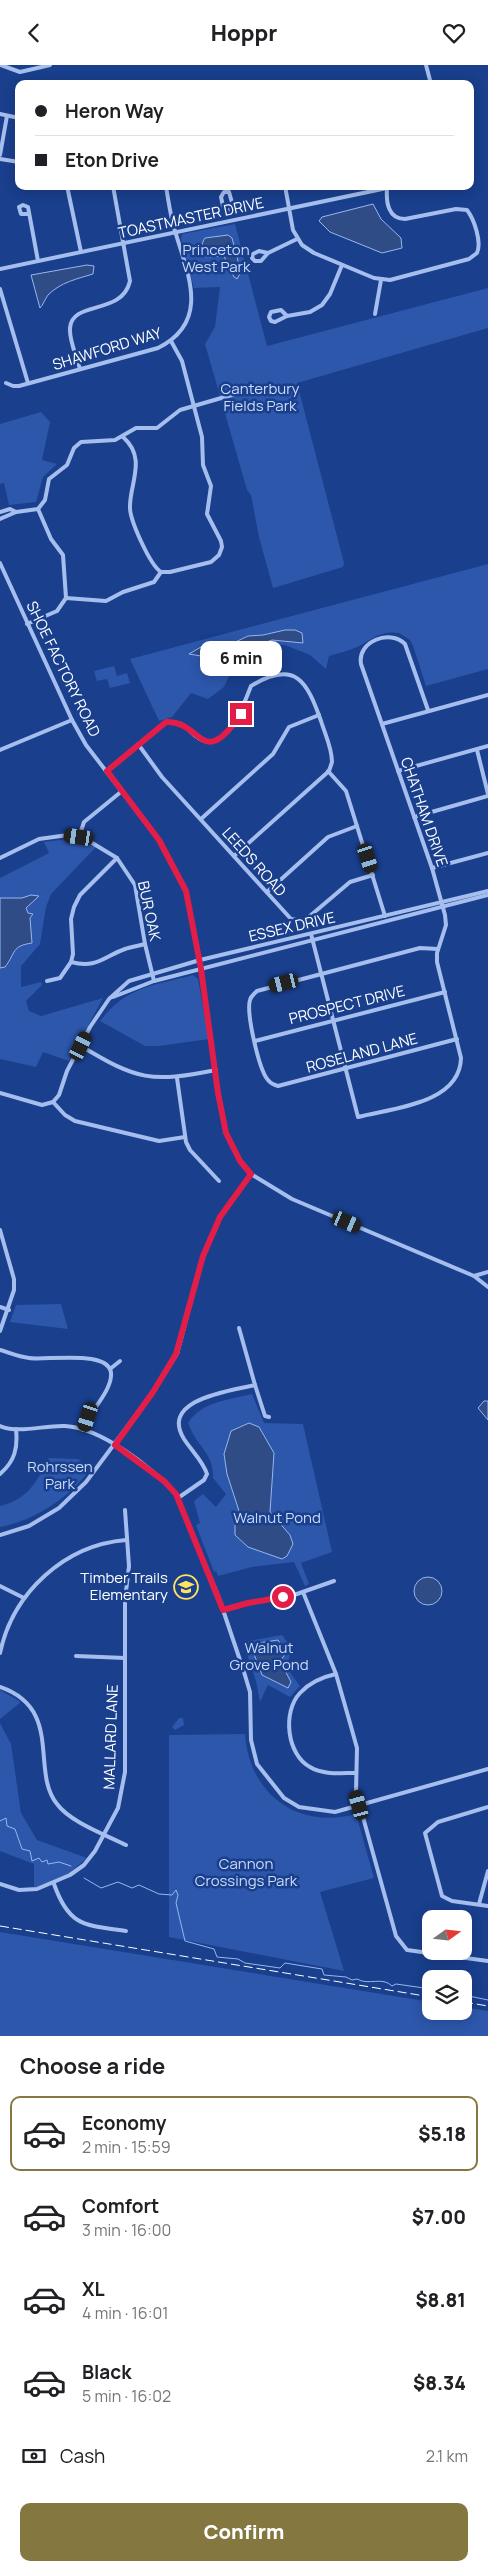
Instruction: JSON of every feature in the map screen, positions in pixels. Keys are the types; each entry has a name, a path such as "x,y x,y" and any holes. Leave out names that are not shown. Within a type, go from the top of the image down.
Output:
{"street":[{"path":"1,65 20,72 50,65"},
{"path":"426,65 430,80"},
{"path":"0,114 15,117"},
{"path":"0,155 8,117"},
{"path":"0,159 15,161"},
{"path":"68,190 81,252"},
{"path":"80,369 70,331 71,321 79,313 115,302 127,291 130,275 114,190"},
{"name":"SHAWFORD WAY","path":"6,383 15,387 158,347 171,341 186,323 192,302 191,289 167,190"},
{"path":"286,190 297,239 308,250 381,280 392,279 475,256 479,249 472,219 467,210 456,209 398,219 392,215 388,207 387,190"},
{"name":"TOASTMASTER DRIVE","path":"0,269 378,190"},
{"path":"230,210 224,208 222,201 222,195 226,192 232,197 233,206 230,210 232,221"},
{"path":"27,213 38,261"},
{"path":"268,253 297,239"},
{"path":"287,316 281,310 269,315 273,322 287,316 310,312 322,305 330,294 342,265"},
{"path":"375,314 381,280"},
{"path":"0,289 2,304 28,383"},
{"path":"123,437 131,449 137,471 130,512 152,563 160,572 170,573 211,562 222,550 221,541 207,514 210,483 203,465 202,437 182,361 171,341"},
{"path":"0,519 16,512 38,509 45,501 49,479 68,465 76,445 84,441 116,440 136,428 157,428 180,410 235,394"},
{"path":"0,512 10,509 16,512"},
{"path":"27,624 57,611 66,598 63,555 51,539 38,509"},
{"name":"SHOE FACTORY ROAD","path":"0,563 72,721 86,745 159,840 186,891 200,961 226,1133 240,1161 251,1174 292,1199 474,1276 488,1287"},
{"path":"66,598 106,601 123,592 151,583 160,572"},
{"name":"CHATHAM DRIVE","path":"346,1069 358,1117 419,1101 441,1093 452,1085 460,1070 461,1058 457,1039 437,962 438,949 446,921 432,868 360,658 365,646 369,643 391,637 400,639 405,644 428,710"},
{"path":"107,771 166,722 184,725 200,740 209,742 218,740 241,714 251,686 274,675 287,673 305,683 319,715 332,755 332,762 328,771 234,856"},
{"path":"382,724 488,695"},
{"path":"201,819 273,754 289,727 319,715"},
{"path":"0,750 72,721"},
{"name":"LEEDS ROAD","path":"138,744 162,777 291,919 304,921 350,882 373,875"},
{"path":"398,771 488,746"},
{"path":"414,817 488,795 477,750"},
{"path":"328,771 346,791 385,919"},
{"path":"79,837 84,822 122,791"},
{"path":"267,892 328,837 357,826"},
{"name":"BUR OAK","path":"0,858 40,839 58,835 79,837 104,848 117,858 135,885 145,944 154,981"},
{"path":"432,868 488,853"},
{"path":"47,981 60,978 71,962 74,907 80,895 117,858"},
{"name":"ESSEX DRIVE","path":"441,905 488,891"},
{"name":"ESSEX DRIVE","path":"109,999 133,987 154,981 313,940 385,919 488,895"},
{"name":"ESSEX DRIVE","path":"53,1102 59,1095 67,1071 90,1027 109,999 129,981 152,973 311,934 385,919"},
{"path":"311,934 346,1069"},
{"path":"71,962 82,965 93,964 124,950 145,944"},
{"path":"255,1041 249,1005 252,997 261,990 420,948 438,949"},
{"name":"PROSPECT DRIVE","path":"255,1041 445,992"},
{"name":"ROSELAND LANE","path":"255,1041 264,1073 272,1084 288,1085 457,1039"},
{"path":"81,1046 118,1068 134,1075 176,1078 216,1070"},
{"path":"176,1078 185,1137 190,1150 219,1181"},
{"path":"0,1093 42,1105 53,1102 65,1115 75,1121 159,1141 185,1137"},
{"path":"0,1535 29,1526 59,1508 86,1482 153,1392 176,1354 203,1256 220,1217 251,1174"},
{"path":"0,1230 14,1279 14,1290 9,1310 0,1331"},
{"path":"474,1276 488,1272"},
{"path":"0,1307 9,1310"},
{"path":"239,1328 262,1410 265,1416 269,1417"},
{"path":"0,1350 30,1359 71,1357 100,1361 108,1365 112,1374 107,1389 88,1417 83,1430"},
{"path":"110,1369 120,1361"},
{"path":"178,1498 204,1480 207,1474 180,1431 180,1416 183,1410 198,1400 255,1385"},
{"path":"0,1426 16,1429 66,1426 83,1430 115,1445 164,1481 178,1498 223,1610 250,1692 251,1740 257,1764 284,1798 299,1807 335,1811 488,1769"},
{"path":"0,1474 8,1467 16,1450 16,1429"},
{"name":"MALLARD LANE","path":"0,1885 19,1890 37,1889 54,1884 84,1865 105,1835 118,1808 125,1773 125,1600 129,1566 125,1510"},
{"path":"0,1653 10,1625 24,1598 44,1575 87,1548 105,1542 126,1540"},
{"path":"223,1610 303,1592 334,1581"},
{"path":"0,1586 24,1598"},
{"path":"303,1592 336,1674 357,1748 356,1792 396,1936 407,1950 488,1961"},
{"path":"76,1656 124,1657"},
{"path":"336,1674 322,1677 299,1693 290,1712 290,1738 296,1756 312,1769 325,1772 355,1773"},
{"path":"0,1687 22,1700 39,1725 44,1742 49,1792 57,1805 67,1813 126,1845"},
{"path":"488,1807 438,1823 425,1833 442,1896 452,1901 488,1906"},
{"path":"479,1904 488,1871"},
{"path":"54,1884 63,1907 71,1916 85,1925 126,1931"}],"green space":[{"path":"235,224 267,346 488,288 488,328 297,383 344,563 343,567 273,588 259,537 251,495 247,490 205,344 215,327 220,287 194,288 181,239 182,234"},
{"path":"41,412 50,422 42,460 57,464 43,477 36,502 9,505 4,483 0,484 0,424"},
{"path":"488,564 488,669 426,686 410,640 399,633 381,634 357,647 329,656 326,669 310,655 285,645 274,646 236,661 224,687 208,699 191,693 172,717 159,721 130,659"},
{"path":"114,666 117,676 127,673 130,683 110,688 107,679 97,681 94,671"},
{"path":"69,839 85,842 96,847 51,894 46,907 40,944 21,966 21,987 41,982 42,985 26,1001 29,1011 41,1016 103,998 69,1061 43,1052 36,1067 0,1059 0,878 49,853 44,842"},
{"path":"193,975 198,979 209,1039 159,1046 145,1046 100,1021 110,1009 131,994 153,985"},
{"path":"61,1304 68,1329 10,1322 16,1305"},
{"name":"Walnut Pond","path":"252,1394 264,1423 303,1424 332,1552 301,1563 309,1584 305,1586 294,1562 252,1567 218,1576 216,1571 214,1572 196,1525 200,1523 194,1501 203,1494 216,1507 226,1494 213,1478 211,1462 195,1438 188,1423 208,1406"},
{"name":"Rohrssen Park","path":"49,1458 78,1459 91,1469 82,1480 50,1506 26,1519 0,1527 0,1506 10,1503 25,1494 35,1482"},
{"name":"Walnut Grove Pond","path":"282,1635 290,1650 286,1667 300,1686 290,1697 268,1685 260,1702 256,1681 243,1642"},
{"path":"0,1690 21,1702 0,1719"},
{"path":"179,1718 183,1718 184,1725 175,1730 172,1727"},
{"path":"0,1723 11,1744 21,1813 37,1840 87,1858 68,1874 37,1888 34,1888 34,1864 0,1851"},
{"name":"Cannon Crossings Park","path":"245,1734 249,1755 256,1774 267,1790 280,1803 296,1812 315,1817 335,1818 356,1814 374,1878 320,1892 344,1971 169,1937 169,1735"},
{"path":"0,1932 422,2001 422,2020 472,2020 472,2008 488,2011 488,2036 0,2036"}],"shaded area":[{"path":"373,204 381,219 401,238 402,248 382,253 330,232 319,221 322,217"},
{"path":"228,235 232,238 241,272 237,279 234,277 224,256 206,257 202,251 205,238"},
{"path":"87,265 94,266 93,274 69,281 58,287 48,295 40,308 31,275"},
{"path":"295,630 302,633 303,643 272,640 253,647 240,648 225,665 220,667 213,658 189,654 201,647 229,645 248,636"},
{"path":"31,895 39,896 26,908 28,913 33,914 30,918 32,943 17,948 5,967 0,968 0,898 22,898"},
{"path":"484,1401 488,1401 488,1420 478,1408"},
{"path":"249,1423 259,1427 274,1453 270,1512 290,1535 293,1544 287,1556 282,1559 248,1547 235,1535 235,1525 240,1514 227,1474 224,1454 231,1431"},
{"path":"428,1577 438,1581 442,1591 438,1601 428,1605 418,1601 414,1591 418,1581"},
{"name":"Walnut Grove Pond","path":"278,1640 286,1653 280,1661 291,1682 288,1688 262,1675 252,1649 252,1644"}],"waterway":[{"path":"0,1821 6,1818 7,1826 15,1829 22,1849 30,1851 32,1861 39,1858 42,1862 47,1860 48,1864 59,1862 71,1866"},
{"path":"84,1878 101,1888 118,1882 132,1888 139,1885 159,1894 172,1895 176,1890 178,1895 176,1903 185,1941 214,1949 217,1957 238,1959 245,1963 280,1968 285,1963 322,1969 324,1975 346,1977 366,1982 380,1981 392,1986 396,1984 422,1988"},
{"path":"472,1997 488,2000"}],"railway":[{"path":"0,1926 422,1996"},
{"path":"472,2003 488,2006"}],"place":[{"name":"Timber Trails Elementary","path":"186,1587"}],"route":[{"path":"241,714 218,740 209,742 200,740 184,725 166,722 107,771 159,840 186,891 201,969 212,1037 218,1093 226,1133 240,1161 251,1174 220,1217 203,1256 176,1354 153,1392 115,1445 164,1481 176,1494 183,1506 223,1610 248,1603 283,1597"}],"park label":[{"name":"Princeton West Park","path":"216,258"},
{"name":"Canterbury Fields Park","path":"260,398"}]}
